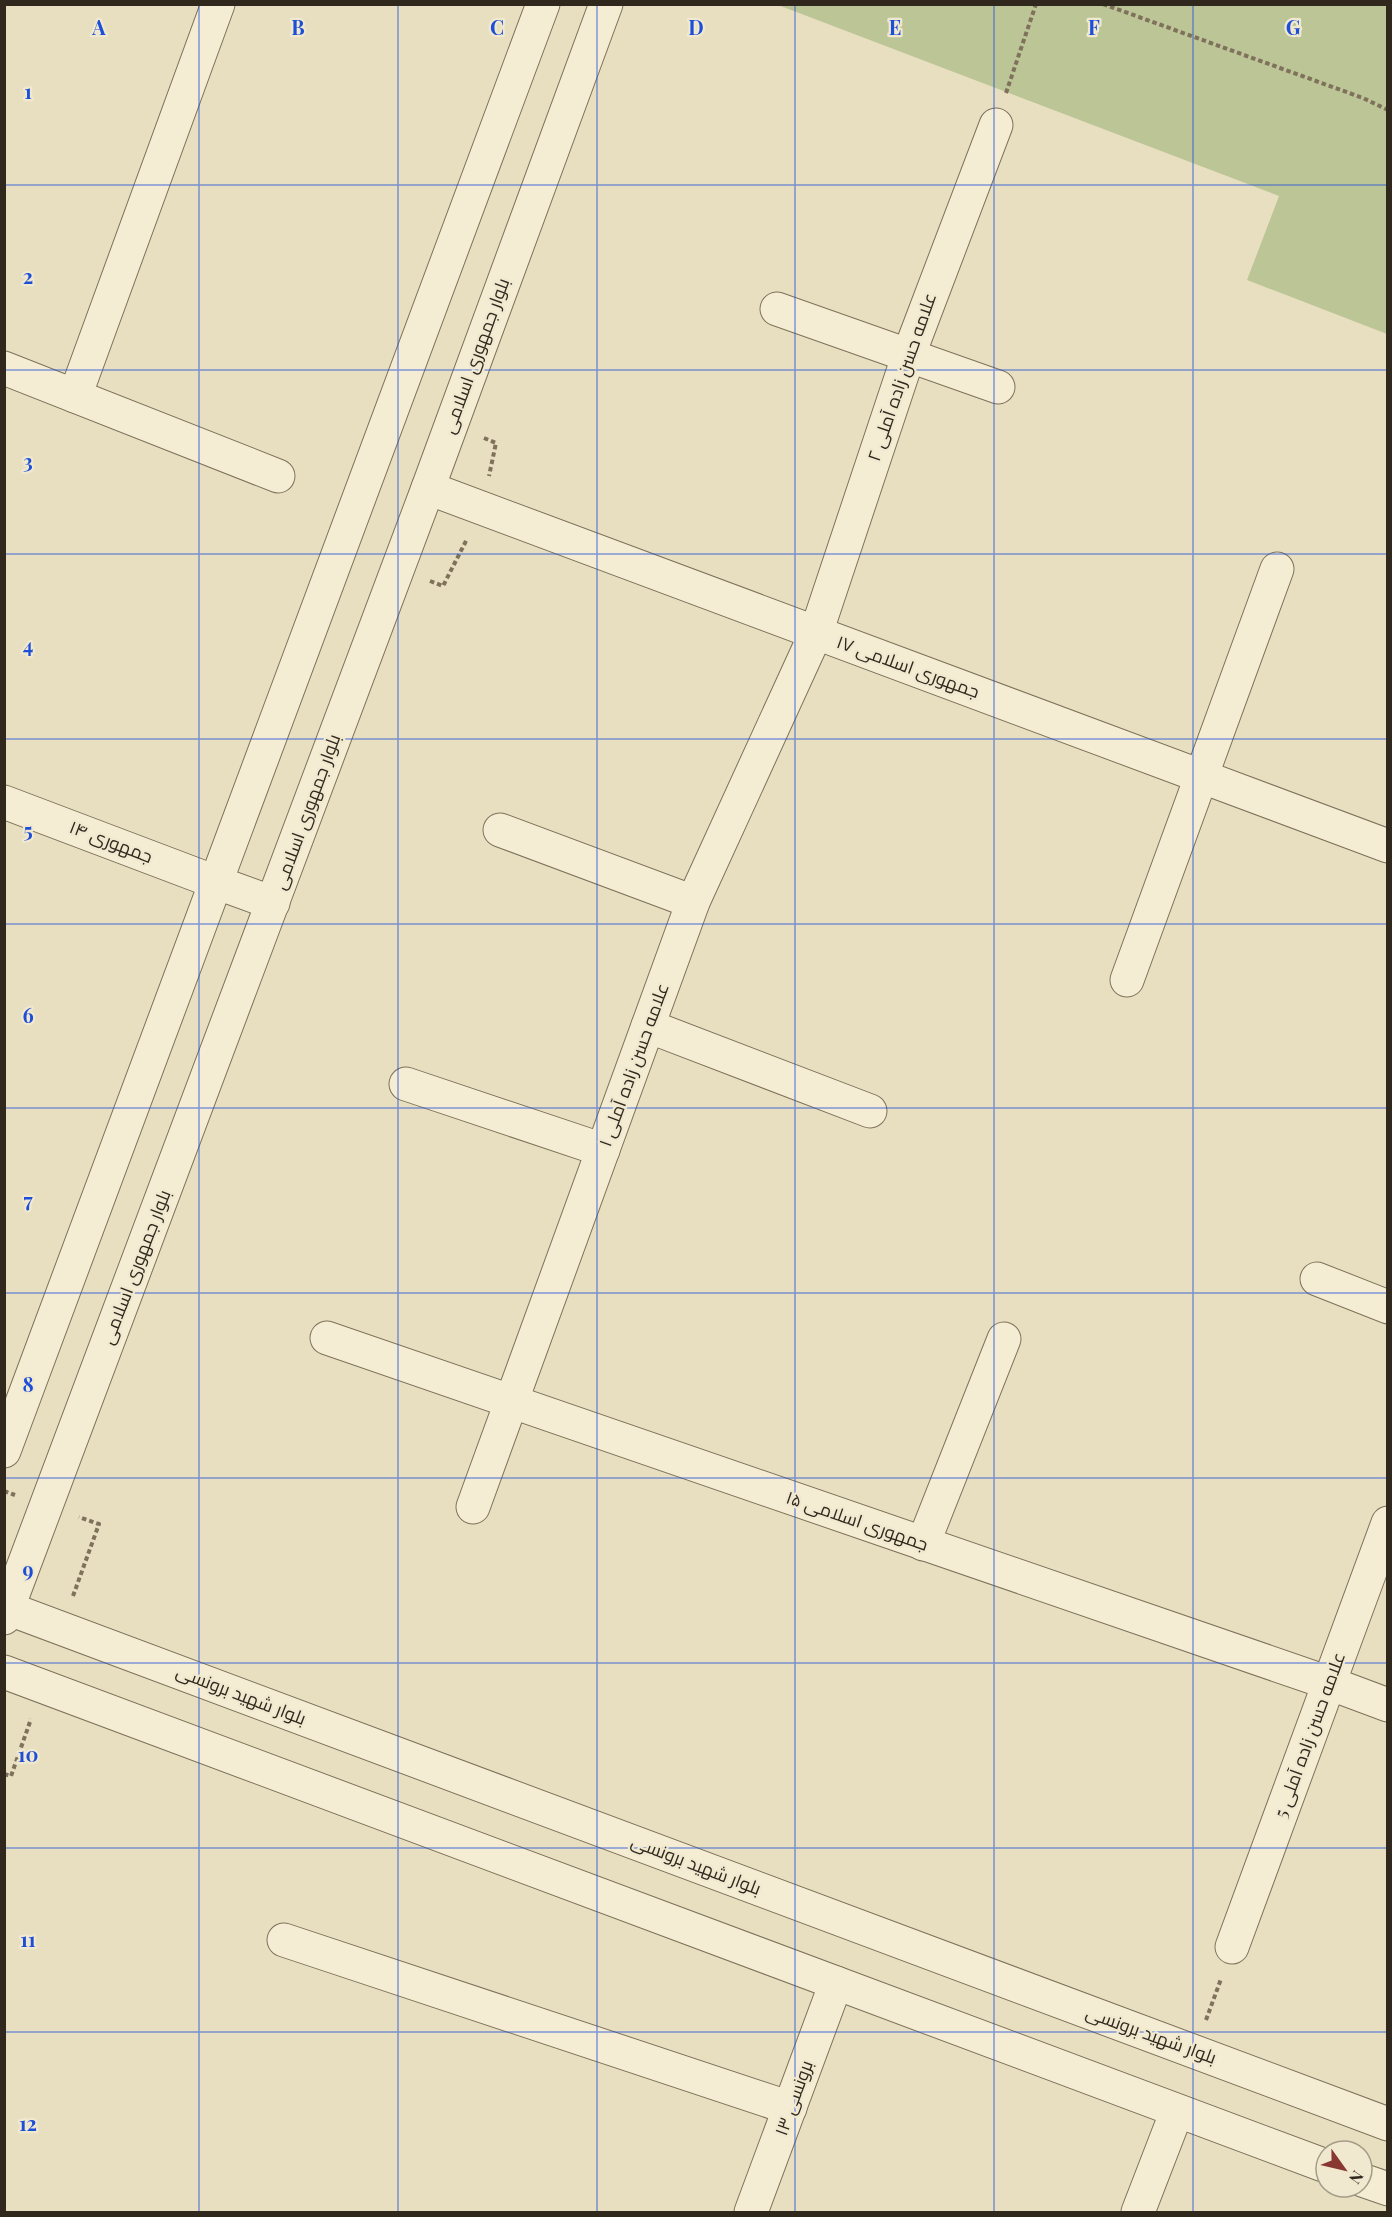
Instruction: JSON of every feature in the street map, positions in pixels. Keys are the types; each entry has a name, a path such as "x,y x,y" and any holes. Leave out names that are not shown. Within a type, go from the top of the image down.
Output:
{"street":[{"path":"75,396 218,4"},
{"path":"4,1451 218,883 543,4"},
{"name":"بلوار جمهوری اسلامی","path":"6,1611 428,488 606,4"},
{"name":"علامه حسن زاده آملی ۲","path":"816,633 909,354 996,125"},
{"path":"777,309 998,387"},
{"path":"4,368 278,476"},
{"name":"جمهوری اسلامی ۱۷","path":"428,488 1388,846"},
{"path":"1128,980 1277,569"},
{"name":"علامه حسن زاده آملی ۱","path":"473,1507 693,902 816,633"},
{"name":"جمهوری ۱۴","path":"4,802 273,903"},
{"path":"500,830 693,902"},
{"path":"648,1026 870,1111"},
{"path":"406,1084 603,1150"},
{"path":"1317,1279 1388,1307"},
{"name":"جمهوری اسلامی ۱۵","path":"327,1338 1388,1705"},
{"path":"923,1544 1004,1339"},
{"name":"علامه حسن زاده آملی 5","path":"1232,1947 1388,1524"},
{"name":"بلوار شهید برونسی","path":"6,1611 1388,2124"},
{"path":"4,1672 1314,2161"},
{"path":"284,1940 790,2108"},
{"name":"برونسی ۱۳","path":"751,2212 836,1983"},
{"path":"1138,2212 1177,2110"}],"path":[{"path":"996,125 1036,4"},
{"path":"1103,4 1363,98 1388,110"},
{"path":"1194,2052 1232,1947"}],"green space":[{"path":"778,5 1387,5 1387,334 1247,280 1279,196"}]}
